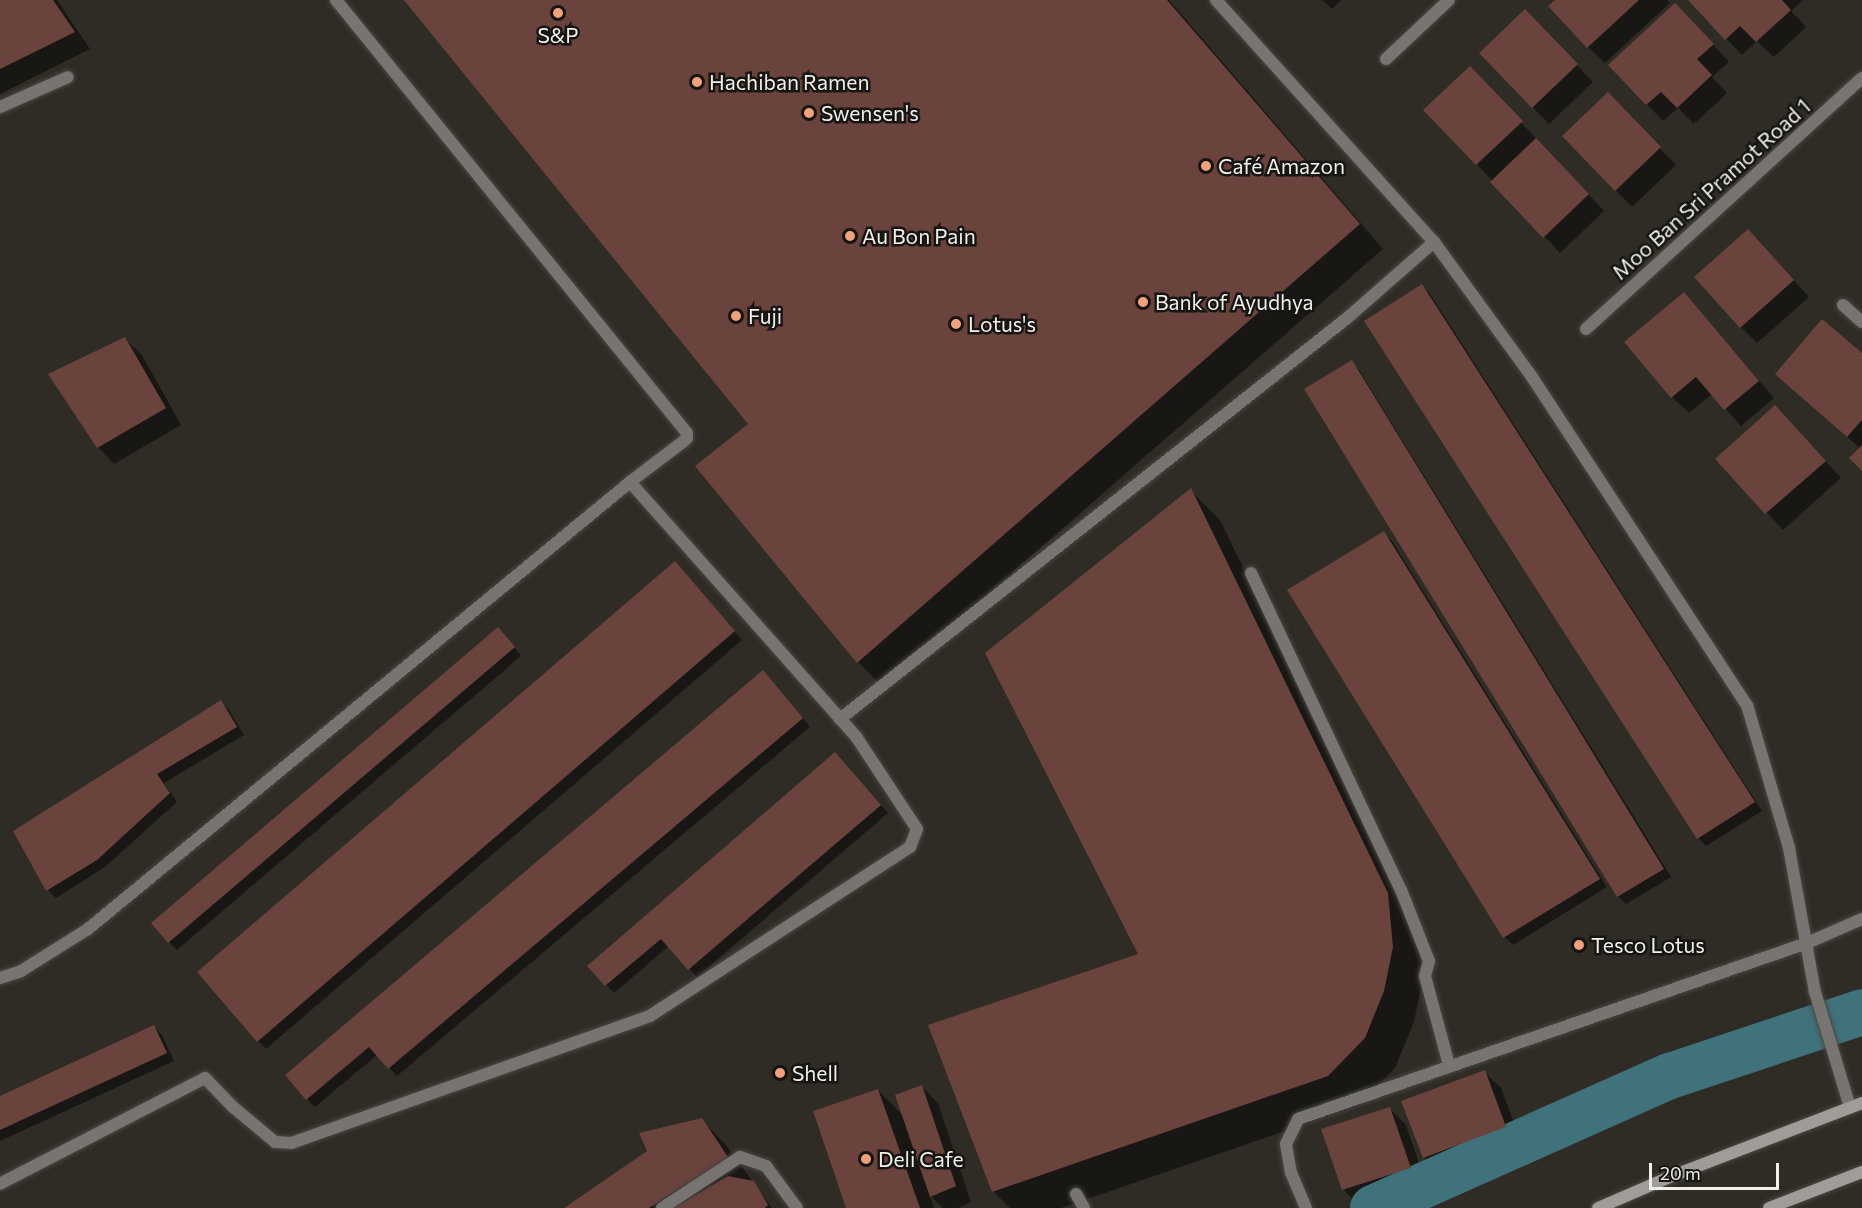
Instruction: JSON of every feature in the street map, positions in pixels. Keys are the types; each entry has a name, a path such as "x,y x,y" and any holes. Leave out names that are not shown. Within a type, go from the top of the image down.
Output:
{"main road":[{"path":"1598,1208 1672,1176 1856,1105"},
{"path":"1769,1208 1862,1172"}],"street":[{"path":"0,978 21,971 88,929 630,482 687,438 687,433 336,0"},
{"path":"1216,0 1434,243 1532,377 1747,705 1789,848 1815,992 1836,1066 1856,1105"},
{"path":"1386,59 1449,0"},
{"path":"0,107 68,77"},
{"name":"Moo Ban Sri Pramot Road 1","path":"1586,329 1862,78"},
{"path":"840,718 1346,319 1434,243"},
{"path":"1843,305 1862,322"},
{"path":"0,1184 205,1078 232,1106 275,1142 292,1143 650,1016 910,847 917,829 857,738 630,482"},
{"path":"1251,573 1401,890 1429,961 1425,976 1449,1065"},
{"path":"1306,1208 1291,1173 1286,1143 1299,1119 1449,1065 1807,943 1862,919"},
{"path":"662,1208 740,1157 766,1166 796,1208"},
{"path":"1077,1194 1084,1208"}],"building":[{"path":"0,0 53,0 75,32 0,69"},
{"name":"Lotus's","path":"404,0 1167,0 1360,224 857,663 695,466 748,424"},
{"path":"1555,0 1639,0 1587,48 1548,6"},
{"path":"1688,0 1782,0 1791,10 1756,42 1740,26 1725,40"},
{"path":"1675,3 1714,44 1697,59 1712,75 1677,108 1661,92 1646,105 1608,65"},
{"path":"1525,9 1578,64 1532,108 1479,53"},
{"path":"1470,66 1523,121 1476,165 1423,110"},
{"path":"1608,92 1661,147 1615,191 1562,136"},
{"path":"1536,138 1589,194 1543,238 1490,182"},
{"path":"1748,229 1794,280 1740,328 1694,277"},
{"path":"1422,284 1755,802 1697,839 1364,321"},
{"path":"1684,292 1759,381 1724,410 1696,377 1671,398 1624,342"},
{"path":"1822,319 1862,353 1862,420 1847,437 1775,374"},
{"path":"125,337 166,408 97,448 48,374"},
{"path":"1352,360 1664,869 1617,897 1304,389"},
{"path":"1775,405 1826,461 1765,514 1715,459"},
{"path":"1862,445 1862,471 1849,458"},
{"path":"1191,488 1388,893 1393,947 1384,991 1365,1038 1328,1076 992,1192 928,1025 1138,954 985,653"},
{"path":"1384,531 1600,879 1503,938 1287,590"},
{"path":"675,561 735,631 257,1042 197,972"},
{"path":"498,627 515,647 168,943 151,923"},
{"path":"763,670 803,718 388,1069 369,1047 306,1100 285,1075"},
{"path":"221,700 237,727 157,774 170,793 97,860 46,891 13,831"},
{"path":"835,752 881,805 688,970 661,939 605,986 587,966"},
{"path":"154,1025 167,1053 0,1130 0,1096"},
{"path":"1485,1070 1506,1127 1423,1158 1401,1101"},
{"path":"922,1085 956,1186 930,1197 895,1095"},
{"name":"Deli Cafe","path":"878,1089 920,1208 846,1208 813,1111"},
{"path":"1390,1107 1411,1168 1342,1190 1321,1129"},
{"path":"702,1118 728,1157 649,1208 564,1208 647,1151 639,1133"},
{"path":"728,1176 754,1181 768,1205 765,1208 673,1208"}],"waterway":[{"path":"1373,1208 1670,1076 1862,1012"}],"place":[{"name":"S&P","path":"558,13"},
{"name":"Hachiban Ramen","path":"697,82"},
{"name":"Swensen's","path":"809,113"},
{"name":"Café Amazon","path":"1206,166"},
{"name":"Au Bon Pain","path":"850,236"},
{"name":"Bank of Ayudhya","path":"1143,302"},
{"name":"Fuji","path":"736,316"},
{"name":"Lotus's","path":"956,324"},
{"name":"Tesco Lotus","path":"1579,945"},
{"name":"Shell","path":"780,1073"},
{"name":"Deli Cafe","path":"866,1159"}]}
